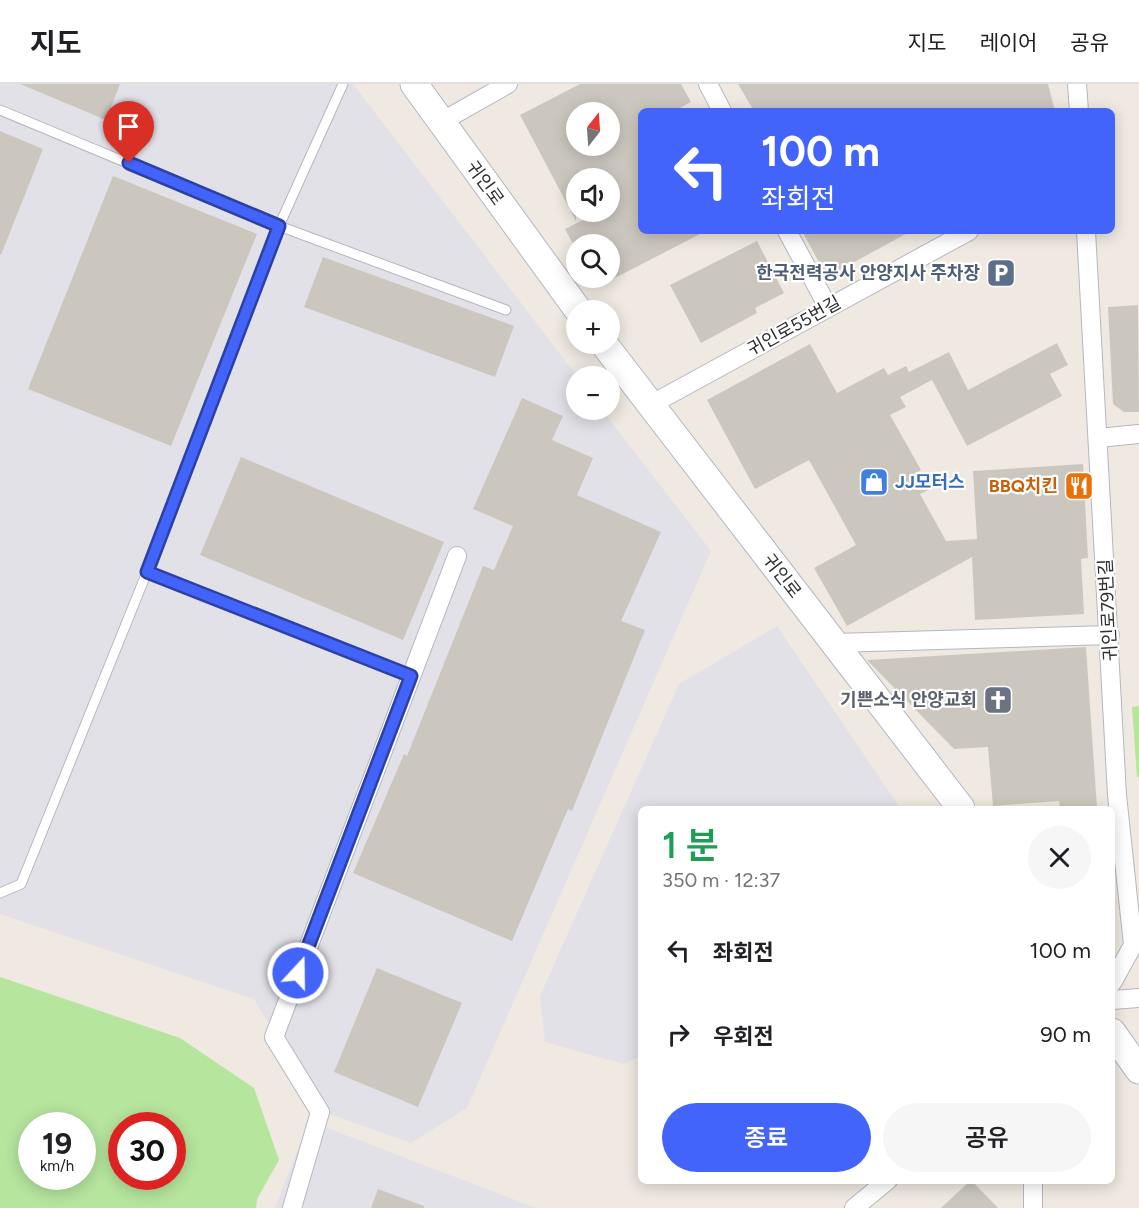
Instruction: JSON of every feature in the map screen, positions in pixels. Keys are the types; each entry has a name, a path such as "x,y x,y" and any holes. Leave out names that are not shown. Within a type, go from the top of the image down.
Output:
{"street":[{"name":"귀인로","path":"414,84 571,300"},
{"path":"441,122 508,84"},
{"path":"708,84 720,108"},
{"path":"1077,84 1079,108"},
{"path":"789,234 828,307"},
{"name":"귀인로55번길","path":"652,404 963,234"},
{"name":"귀인로79번길","path":"1086,234 1117,795 1133,945 1115,978"},
{"name":"귀인로","path":"612,354 959,806"},
{"path":"1098,438 1139,434"},
{"path":"292,1208 320,1112 274,1037 456,556"},
{"path":"834,643 1110,635"},
{"path":"1115,1000 1139,998"},
{"path":"1115,1036 1139,1071"},
{"path":"854,1208 883,1184"},
{"path":"1033,1184 1033,1208"}],"lane":[{"path":"0,893 21,884 147,572 279,226 343,84"},
{"path":"0,110 279,226 506,310"},
{"path":"147,572 411,676"}],"shaded area":[{"path":"0,84 353,84 569,366 566,366 566,420 610,420 711,551 467,1108 411,1143 321,1111 254,999 0,914"},
{"path":"777,626 899,806 638,806 638,1057 624,1064 545,1042 540,996 679,684"},
{"path":"309,1121 536,1208 275,1208"}],"green space":[{"path":"1139,706 1139,777 1137,777 1132,707"},
{"path":"0,977 180,1038 254,1088 279,1160 257,1199 256,1208 0,1208"}],"building":[{"path":"20,84 120,84 106,120"},
{"path":"580,84 681,84 691,102 680,108 638,108 638,234 700,234 620,275 620,234 568,234 565,229 579,222 620,222 620,168 566,168 566,202 520,115"},
{"path":"738,84 1048,84 1054,108 752,108"},
{"path":"0,131 43,149 1,255 0,254"},
{"path":"113,176 257,234 171,446 28,389"},
{"path":"804,234 906,234 827,277"},
{"path":"757,241 784,293 755,308 757,313 701,343 670,285"},
{"path":"323,257 514,326 495,377 304,307"},
{"path":"1138,305 1139,412 1124,412 1113,404 1108,307"},
{"path":"1057,343 1068,365 1050,374 1062,396 967,446 932,380 900,397 906,407 890,415 921,470 915,473 922,473 931,489 920,494 946,541 977,539 973,471 1083,464 1088,558 1081,559 1084,614 975,620 972,557 847,626 814,568 856,545 809,460 755,489 707,400 810,344 837,393 884,368 888,375 906,366 909,372 949,352 968,390"},
{"path":"522,398 563,416 552,440 593,458 577,495 661,532 621,621 645,630 572,811 568,809 512,941 353,873 404,754 407,756 483,566 494,570 513,526 473,509"},
{"path":"241,457 444,542 403,640 200,555"},
{"name":"기쁜소식 안양교회","path":"1086,647 1097,806 1060,806 1059,801 993,806 988,747 954,749 867,660"},
{"path":"377,968 462,1003 418,1107 334,1072"},
{"path":"967,1184 975,1184 998,1208 941,1208"},
{"path":"378,1189 424,1206 424,1208 371,1208"}],"place":[{"name":"한국전력공사 안양지사 주차장","path":"1001,273"},
{"name":"JJ모터스","path":"874,482"},
{"name":"BBQ치킨","path":"1079,486"},
{"name":"기쁜소식 안양교회","path":"998,700"}],"route":[{"path":"129,163 279,226 147,572 411,676 298,973"}]}
